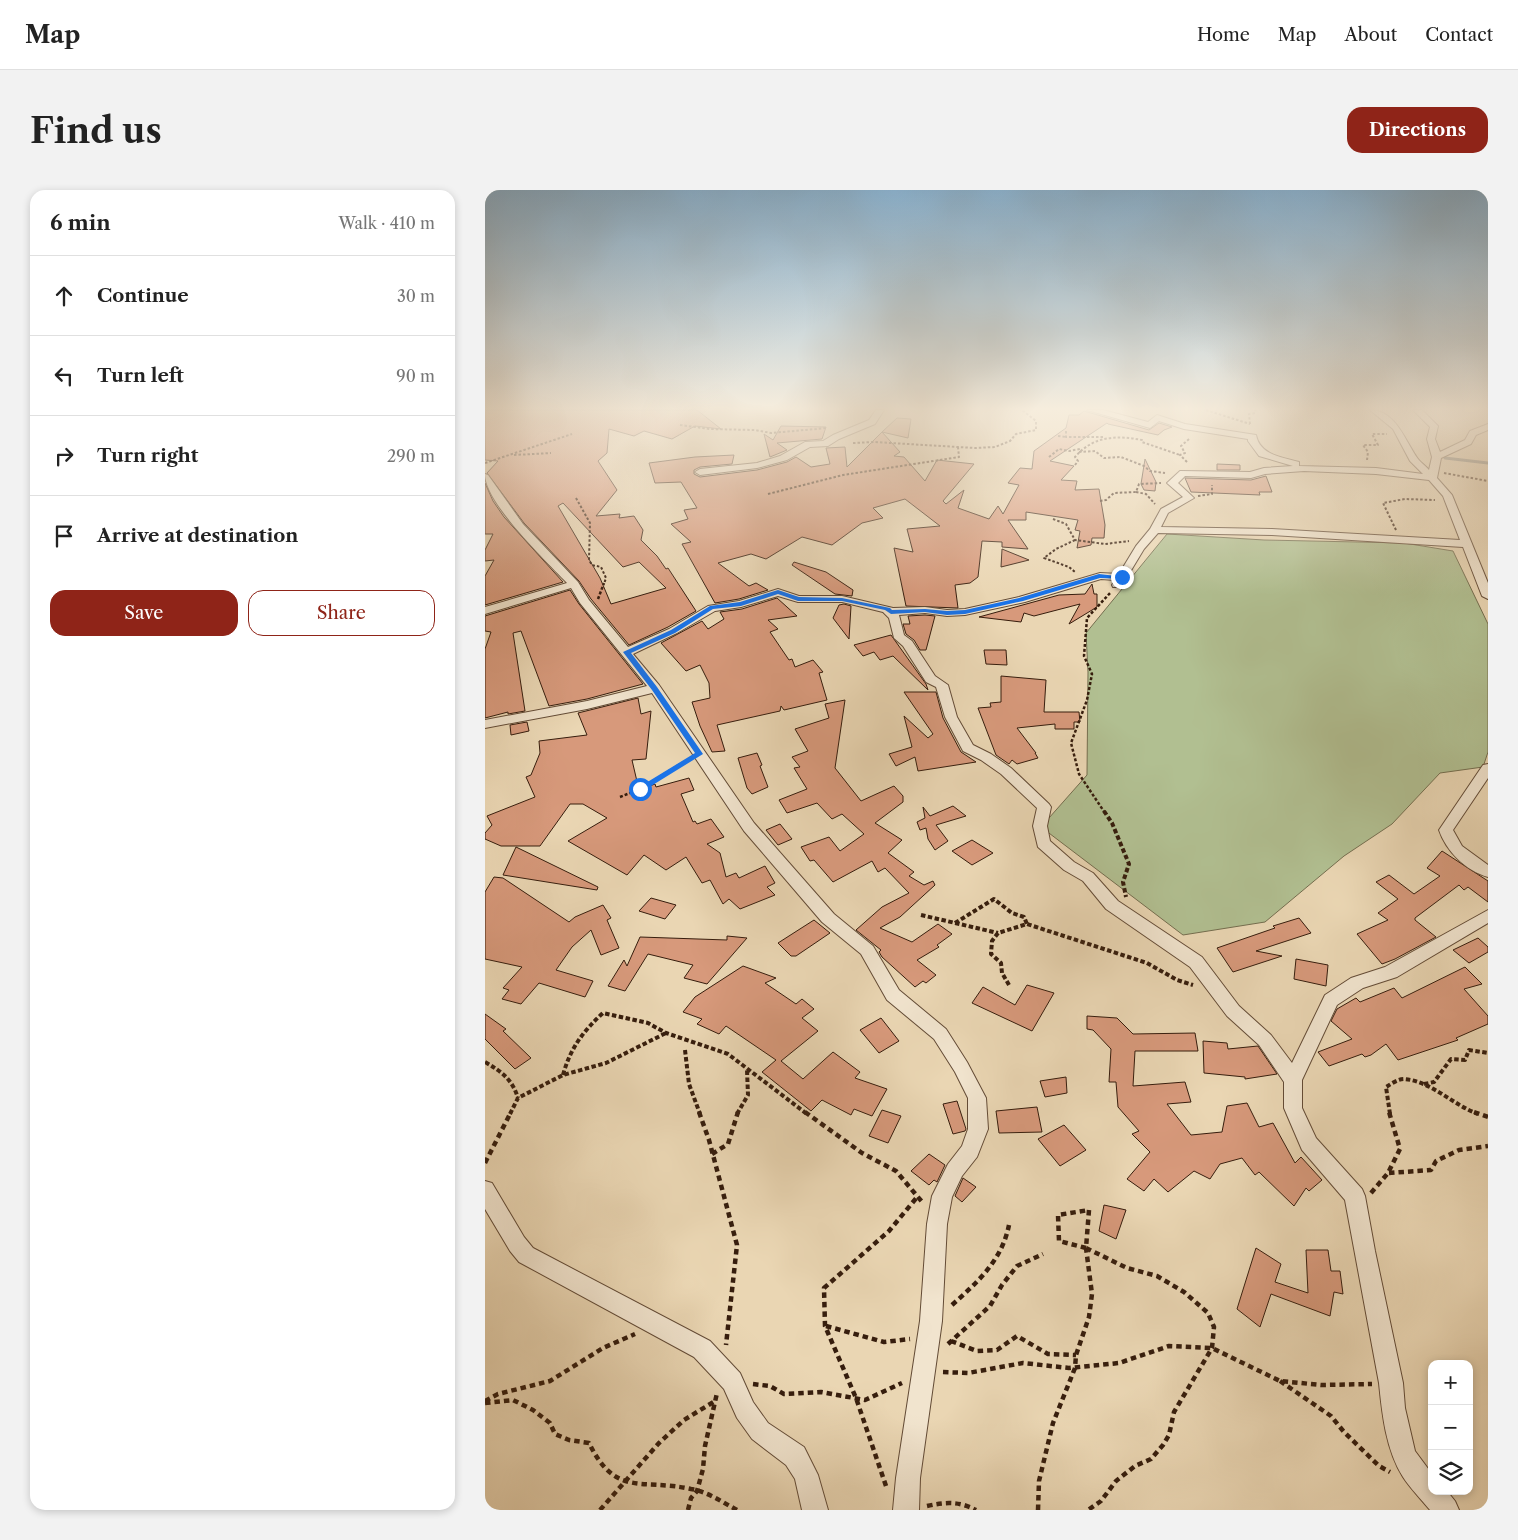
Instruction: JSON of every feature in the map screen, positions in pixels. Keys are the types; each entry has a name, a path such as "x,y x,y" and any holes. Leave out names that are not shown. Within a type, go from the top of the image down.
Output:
{"street":[{"path":"891,612 925,610 947,613 965,612 1021,600 1099,576 1119,581 1140,548 1155,530 1163,513 1189,498 1171,483 1183,473 1251,475 1261,472"},
{"path":"1389,472 1433,475"},
{"path":"1429,472 1447,495 1488,596"},
{"path":"485,477 519,526 574,584 583,601 655,688 749,828 827,918 867,950 893,995 940,1034 977,1098 978,1129 970,1151 955,1170 943,1196 937,1224 931,1323 908,1478 912,1510"},
{"path":"1155,530 1192,530 1467,544"},
{"path":"485,611 574,584"},
{"path":"627,652 673,631 712,608 741,604 778,592 798,599 842,599 887,609 895,617 898,636 908,644 930,679 942,685 951,717 969,748 1006,771 1044,807 1040,826 1043,843 1069,866 1089,877 1112,904 1196,962 1233,1012 1265,1040 1293,1080"},
{"path":"485,724 587,705 655,688"},
{"path":"1488,768 1447,830 1449,841 1458,852 1488,872"},
{"path":"1446,1510 1412,1469 1404,1455 1393,1408 1391,1383 1364,1251 1355,1196 1309,1144 1293,1108 1293,1080 1331,1000 1357,983 1391,972 1488,916"},
{"path":"485,1190 517,1244 526,1255 702,1349 727,1376 745,1410 760,1431 795,1456 806,1475 815,1510"}],"path":[{"path":"768,494 843,475 865,472"},
{"path":"1160,472 1183,473"},
{"path":"1197,472 1201,474"},
{"path":"1188,497 1212,494 1213,482 1222,474"},
{"path":"1433,475 1488,481"},
{"path":"1136,492 1139,484 1171,483"},
{"path":"1099,501 1107,500 1115,493 1136,492 1146,494 1153,501 1158,512 1163,513"},
{"path":"576,498 590,523 589,560 592,566 601,567 606,578 597,600 599,603 592,612"},
{"path":"1399,540 1398,532 1383,503 1417,498 1450,502"},
{"path":"1053,520 1066,524 1075,540"},
{"path":"1089,580 1071,568 1052,563 1044,558 1055,549 1075,540 1105,544 1131,541 1155,530"},
{"path":"1119,581 1087,618 1084,656 1092,674 1087,700 1071,743 1079,774 1112,823 1129,864 1123,882 1129,915"},
{"path":"620,797 640,789 699,754"},
{"path":"955,923 994,900 1012,913 1024,917 1027,924"},
{"path":"921,915 998,933 1027,924 1147,963 1177,980 1196,985"},
{"path":"998,933 992,941 991,954 1001,963 1002,973 1009,985"},
{"path":"563,1075 566,1058 582,1032 603,1013 648,1023 666,1033 728,1054 862,1153 896,1171 918,1196 937,1224"},
{"path":"485,1163 518,1098 563,1075 606,1063 666,1033"},
{"path":"685,1050 689,1084 712,1154 737,1245 727,1376 715,1400 705,1446 703,1469 697,1491 691,1498 688,1510"},
{"path":"1424,1084 1435,1082 1451,1059 1465,1060 1469,1050 1488,1053"},
{"path":"485,1062 505,1074 513,1083 518,1098"},
{"path":"712,1154 728,1144 739,1108 748,1095 747,1069"},
{"path":"1355,1202 1363,1202 1388,1173 1400,1149 1387,1105 1386,1087 1403,1079 1424,1084 1464,1109 1488,1117"},
{"path":"1388,1173 1431,1170 1437,1161 1448,1158 1459,1150 1481,1149 1488,1146"},
{"path":"888,1491 856,1398 825,1326 824,1288 889,1231 918,1196"},
{"path":"1038,1510 1039,1481 1053,1423 1075,1368 1077,1355 1089,1317 1092,1294 1086,1248 1089,1210 1058,1215 1059,1242 1086,1248 1127,1268 1157,1276 1184,1292 1208,1313 1213,1327 1212,1348 1174,1412 1169,1435 1163,1445 1151,1459 1135,1466 1116,1481 1101,1501 1088,1510"},
{"path":"825,1326 884,1342 911,1339 952,1305 993,1265 1008,1238 1009,1225"},
{"path":"727,1376 770,1386 783,1394 821,1392 865,1400 925,1371 951,1341 990,1306 1002,1285 1017,1266 1043,1254"},
{"path":"485,1402 491,1396 521,1387 549,1382 618,1339 638,1334 655,1325"},
{"path":"951,1341 977,1351 997,1350 1017,1336 1048,1354 1077,1355"},
{"path":"925,1371 968,1373 1023,1363 1075,1368 1119,1363 1169,1346 1212,1348 1280,1381 1331,1416 1344,1432 1379,1466 1394,1474"},
{"path":"1280,1381 1321,1385 1391,1383"},
{"path":"485,1402 513,1400 533,1410 550,1423 555,1434 569,1440 589,1443 594,1457 605,1472 625,1481 643,1486 672,1486 693,1489 737,1510"},
{"path":"600,1510 672,1432 685,1420 715,1400"},
{"path":"912,1510 939,1503 963,1502 976,1510"}],"green space":[{"path":"1167,534 1264,540 1404,543 1453,551 1488,624 1488,752 1483,767 1440,773 1392,824 1344,856 1265,922 1183,935 1041,827 1087,775 1088,672 1086,633"}],"building":[{"path":"605,472 617,490 596,516 620,514 619,518 634,516 643,530 641,540 657,556 666,569 668,568 696,611 668,627 629,645 591,599 579,581 524,523 487,473","holes":["563,503 623,567 639,562 666,588 611,604 600,578 558,506"]},
{"path":"652,472 694,472 694,474 700,477 744,472 917,472 925,481 930,472 968,472 943,501 946,504 964,490 958,508 989,519 998,506 1003,514 1019,485 1008,483 1017,472 1069,472 1061,480 1077,481 1075,490 1099,489 1105,525 1104,538 1092,538 1091,545 1077,548 1080,531 1075,530 1078,520 1026,512 1026,520 1008,520 1028,549 1002,547 1002,542 982,541 978,577 970,583 955,585 958,608 906,606 894,548 913,552 907,529 940,526 905,499 873,508 883,518 862,523 832,545 802,537 766,559 751,554 718,563 749,586 756,583 768,590 739,599 715,603 682,544 691,542 671,524 688,519 684,510 697,508 681,482 655,483"},
{"path":"1143,472 1151,472 1156,482 1155,491 1144,490 1141,484"},
{"path":"1266,476 1272,492 1259,492 1260,495 1191,492 1185,478 1251,480"},
{"path":"485,483 493,501 504,517 563,582 485,605 485,576 494,560 485,561 485,550 493,534 485,534"},
{"path":"1002,549 1029,560 1001,567"},
{"path":"794,562 826,572 853,590 852,596 835,594 792,565"},
{"path":"1092,584 1094,594 1097,594 1097,607 1069,624 1080,604 1034,616 1024,613 1021,622 979,617 1059,595 1085,594"},
{"path":"570,590 643,684 587,699 549,706 521,631 513,633 525,711 508,714 508,712 485,718 485,649 491,632 485,631 485,616"},
{"path":"777,598 797,616 768,620 778,629 770,632 789,660 792,659 795,667 813,660 823,672 819,673 827,700 784,710 781,706 780,711 717,725 725,751 712,752 692,702 710,698 709,683 700,665 686,671 661,643 702,621 708,629 724,619 720,612 742,609"},
{"path":"839,605 851,606 849,639 833,618"},
{"path":"908,616 935,616 926,650 920,650 914,640 906,634 903,624 910,624"},
{"path":"891,635 926,684 928,690 893,656 880,660 874,652 863,656 854,645"},
{"path":"984,650 1006,650 1007,665 986,664"},
{"path":"1001,676 1046,680 1044,712 1079,712 1080,722 1074,722 1074,729 1055,729 1055,724 1017,728 1038,758 1017,764 1012,760 1009,764 996,755 978,708 991,707 990,703 1001,702"},
{"path":"904,692 936,692 943,718 961,752 976,762 918,771 915,757 896,766 889,754 912,747 904,716 928,738 933,734"},
{"path":"638,698 641,714 651,711 646,759 632,760 639,790 655,784 656,787 689,778 694,790 681,794 693,822 695,821 697,824 711,819 724,837 707,844 720,853 726,877 736,873 739,878 765,866 775,883 767,887 775,895 740,909 729,899 723,904 710,880 702,883 686,857 666,870 644,855 627,875 568,841 607,818 583,804 570,804 540,846 501,846 485,839 485,833 492,825 487,816 535,797 526,777 531,775 540,753 539,741 587,735 578,713"},
{"path":"845,700 835,768 861,801 894,786 903,796 903,802 875,823 902,840 888,853 914,872 909,876 924,885 933,881 935,885 900,917 880,928 912,942 938,924 952,934 937,945 939,947 917,960 936,975 926,983 923,981 915,987 882,957 879,952 881,950 856,930 882,907 909,893 885,868 878,872 872,861 833,882 814,860 810,861 801,847 829,837 840,851 864,834 842,814 832,819 817,803 787,813 779,800 807,789 794,768 800,767 792,757 808,751 795,729 829,718 825,704"},
{"path":"527,722 529,731 511,735 510,725"},
{"path":"757,753 768,787 752,794 747,788 738,758"},
{"path":"953,806 966,816 936,825 948,841 935,850 928,839 926,828 920,830 917,822 925,818 923,807 930,816"},
{"path":"780,824 792,839 778,845 766,830"},
{"path":"972,840 993,853 972,865 952,851"},
{"path":"516,847 598,887 597,890 503,875"},
{"path":"1442,851 1488,881 1488,902 1468,887 1464,890 1459,885 1415,918 1436,937 1382,964 1357,934 1388,920 1378,913 1398,899 1376,882 1389,875 1414,894 1440,876 1427,868"},
{"path":"494,877 503,878 569,922 575,917 603,905 611,918 607,920 619,948 601,955 591,930 572,947 556,970 593,981 585,997 539,983 521,1004 502,999 509,990 503,988 522,967 485,959 485,892"},
{"path":"651,898 676,905 665,919 639,911"},
{"path":"1299,918 1311,933 1256,951 1282,956 1233,972 1217,948 1275,928 1273,926"},
{"path":"814,920 830,933 796,956 791,956 778,943"},
{"path":"727,936 747,938 707,984 684,978 693,965 648,954 625,991 608,986 624,960 627,966 640,937 727,940"},
{"path":"1478,938 1488,947 1488,952 1469,963 1453,950"},
{"path":"1296,959 1328,965 1326,986 1294,979"},
{"path":"743,966 776,978 765,983 796,1004 802,999 814,1009 802,1018 818,1031 781,1061 803,1079 833,1052 860,1072 855,1078 887,1089 872,1116 854,1109 851,1115 822,1100 811,1111 762,1072 776,1060 726,1026 719,1034 697,1024 702,1019 683,1012 695,997"},
{"path":"1465,967 1482,984 1464,989 1488,1016 1488,1024 1456,1038 1458,1040 1398,1060 1386,1044 1371,1055 1365,1057 1362,1054 1329,1066 1318,1052 1352,1039 1331,1021 1337,1009 1356,998 1360,1002 1394,988 1402,998"},
{"path":"1027,985 1054,993 1032,1031 972,1003 983,987 1015,1005"},
{"path":"485,1014 506,1029 503,1031 531,1058 515,1069 485,1039"},
{"path":"1087,1016 1117,1018 1133,1034 1195,1033 1198,1051 1135,1051 1133,1086 1185,1082 1191,1102 1167,1104 1191,1135 1222,1132 1227,1106 1247,1103 1259,1127 1273,1123 1295,1163 1301,1157 1322,1180 1309,1191 1306,1188 1294,1206 1259,1172 1255,1175 1242,1158 1220,1164 1210,1179 1194,1171 1168,1192 1154,1179 1144,1191 1127,1179 1150,1152 1132,1134 1139,1131 1118,1107 1116,1082 1109,1082 1111,1049 1093,1030 1087,1029"},
{"path":"881,1018 899,1041 879,1053 860,1030"},
{"path":"1203,1041 1227,1043 1228,1049 1258,1046 1277,1074 1245,1079 1245,1077 1204,1073"},
{"path":"1066,1077 1067,1093 1045,1097 1040,1081"},
{"path":"957,1101 966,1129 965,1131 953,1134 943,1104"},
{"path":"1037,1107 1042,1132 999,1133 996,1111"},
{"path":"882,1110 901,1116 888,1143 869,1136"},
{"path":"1064,1125 1086,1150 1060,1166 1038,1139"},
{"path":"929,1154 945,1165 937,1182 934,1180 929,1185 911,1171"},
{"path":"963,1178 976,1187 962,1202 955,1196"},
{"path":"1104,1205 1126,1210 1116,1239 1099,1231"},
{"path":"1256,1248 1281,1264 1275,1282 1308,1293 1306,1250 1328,1250 1331,1271 1340,1271 1343,1294 1334,1292 1330,1316 1271,1294 1260,1327 1237,1309"}],"route":[{"path":"640,789 699,754 655,688 627,652 673,631 685,622 712,608 741,604 778,592 798,599 842,599 887,609 891,612 925,610 947,613 965,612 1021,600 1099,576 1122,577"}]}
